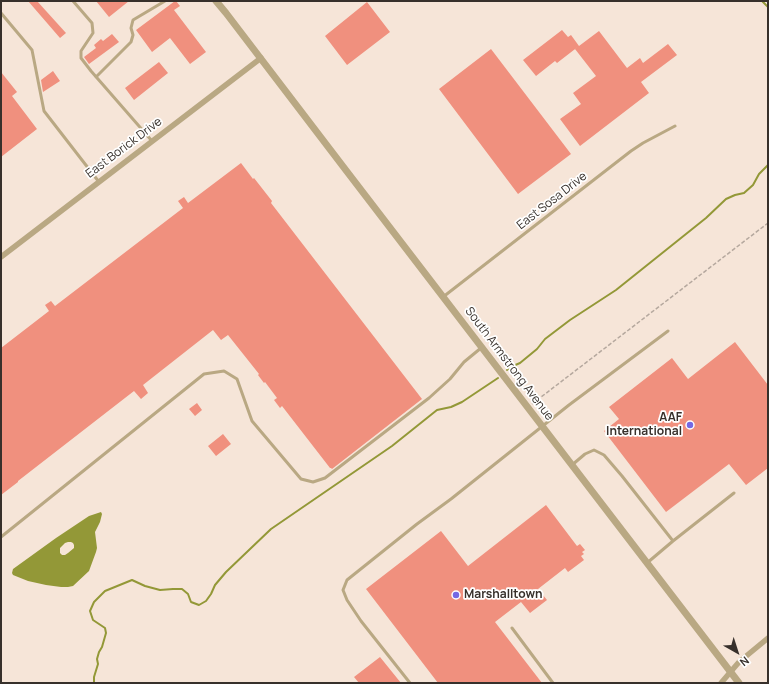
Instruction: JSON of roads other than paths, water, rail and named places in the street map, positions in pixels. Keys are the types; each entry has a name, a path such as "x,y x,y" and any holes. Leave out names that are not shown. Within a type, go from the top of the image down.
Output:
{"street":[{"name":"South Armstrong Avenue","path":"216,1 226,12 740,683"},
{"name":"East Borick Drive","path":"1,257 261,58"},
{"path":"721,683 738,662 768,638"}],"lane":[{"path":"73,1 92,23 93,33 81,50 81,58 152,141"},
{"path":"96,76 131,42 133,35 131,28 133,20 165,1"},
{"path":"1,13 32,50 44,111 98,182"},
{"name":"East Sosa Drive","path":"443,297 631,151 675,126"},
{"path":"410,683 361,621 347,600 343,590 347,580 543,426 668,331"},
{"path":"1,537 204,374 224,370 237,379 252,421 301,479 313,482 325,478 429,398 464,362 482,347"},
{"path":"572,465 585,454 594,450 604,455 673,541"},
{"path":"647,563 734,493"},
{"path":"512,628 553,683"}],"waterway":[{"path":"762,1 768,7"},
{"path":"507,370 520,363 537,349 545,339 570,320 616,290 706,218 726,199 744,193 753,185 759,174 768,165"},
{"path":"94,683 94,677 98,664 97,659 106,633 105,628 93,620 90,611 94,602 105,591 132,580 145,586 160,590 182,589 188,594 191,602 199,605 206,601 215,585 226,572 271,529 392,446 437,410 451,407 462,402 498,378"}],"place":[{"name":"AAF International","path":"690,425"},
{"name":"Marshalltown","path":"456,595"}]}
